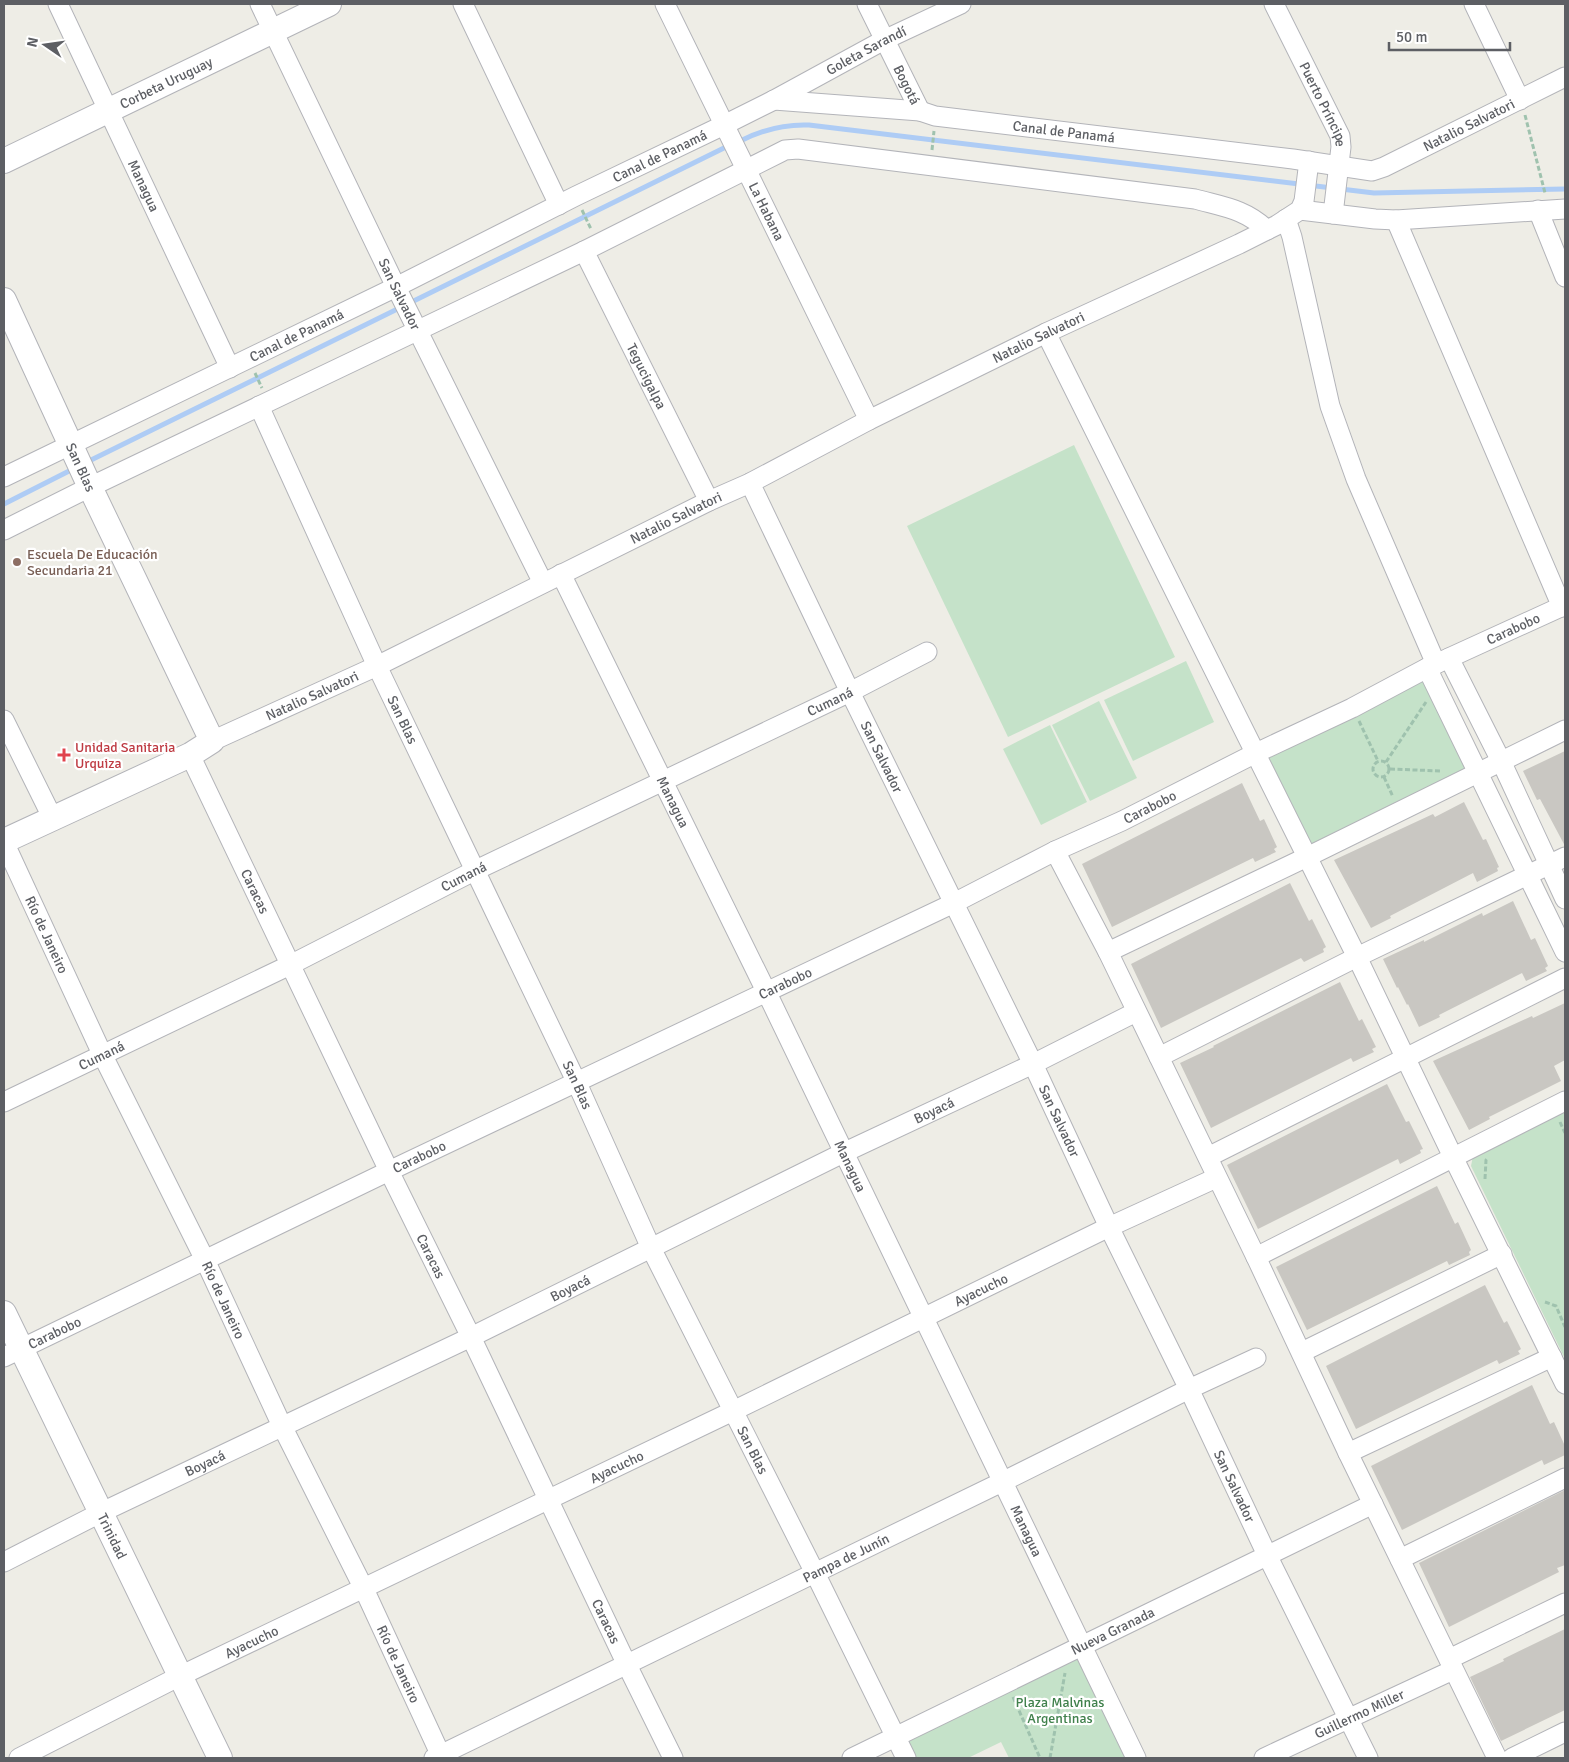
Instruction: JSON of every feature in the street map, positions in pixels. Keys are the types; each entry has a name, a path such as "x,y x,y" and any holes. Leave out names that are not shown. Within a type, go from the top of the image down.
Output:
{"street":[{"name":"Managua","path":"58,4 230,368"},
{"name":"San Salvador","path":"260,4 396,287 544,583"},
{"name":"Corbeta Uruguay","path":"4,161 329,4"},
{"path":"463,4 559,205"},
{"name":"La Habana","path":"665,4 869,420"},
{"name":"Bogotá","path":"867,4 920,111"},
{"name":"Goleta Sarandí","path":"774,100 884,40 961,4"},
{"name":"Puerto Príncipe","path":"1274,4 1340,136 1341,147 1333,214"},
{"path":"1474,4 1520,100"},
{"name":"Natalio Salvatori","path":"1372,171 1384,167 1565,77"},
{"name":"Canal de Panamá","path":"4,477 73,449 247,359 774,100 920,111 935,116 1336,181 1372,171"},
{"path":"4,530 88,482 264,404 591,247 785,150 798,149 1195,199 1237,210 1256,219 1267,230"},
{"path":"1307,177 1304,201 1293,215 1292,237 1330,406 1356,480 1437,663 1501,761 1557,861 1565,899"},
{"path":"1293,215 1333,214 1396,220 1542,205 1565,209"},
{"path":"1542,205 1565,277"},
{"name":"Natalio Salvatori","path":"4,841 190,755 212,741 377,666 561,574 750,483 869,420 1046,333 1267,230 1293,215"},
{"path":"1396,220 1564,606"},
{"name":"Tegucigalpa","path":"591,247 709,502"},
{"name":"San Blas","path":"4,300 88,482 212,741"},
{"path":"1046,333 1357,957 1453,1158 1565,1384"},
{"name":"San Blas","path":"264,404 377,666 576,1081 651,1248 906,1758"},
{"name":"San Salvador","path":"750,483 850,692 1033,1064 1108,1226 1189,1389 1267,1555 1368,1758"},
{"name":"Managua","path":"561,574 766,991 1002,1482 1076,1650 1136,1758"},
{"name":"Carabobo","path":"12,1353 576,1081 954,903 1055,851 1122,821 1256,753 1352,708 1437,663 1564,606"},
{"name":"Cumaná","path":"4,1102 290,965 474,871 850,692 926,652"},
{"path":"1437,663 1436,686 1565,952"},
{"path":"4,720 53,819"},
{"path":"1108,952 1565,730"},
{"name":"Caracas","path":"190,755 673,1758"},
{"name":"Río de Janeiro","path":"4,841 103,1056 205,1260 282,1426 364,1589 439,1757"},
{"path":"1055,851 1108,952 1208,1157 1216,1178 1302,1352 1348,1453 1497,1758"},
{"path":"1158,1057 1357,957 1557,861"},
{"path":"1208,1157 1565,978"},
{"name":"Boyacá","path":"4,1562 100,1513 471,1337 843,1153 1033,1064 1136,1012"},
{"path":"1256,1257 1565,1101"},
{"name":"Ayacucho","path":"19,1758 180,1676 733,1411 1108,1226 1216,1178"},
{"path":"1302,1352 1502,1254"},
{"name":"Trinidad","path":"4,1313 12,1353 100,1513 220,1758"},
{"path":"1348,1453 1552,1357"},
{"name":"Pampa de Junín","path":"439,1757 1189,1389 1256,1358"},
{"path":"1400,1559 1565,1478"},
{"name":"Nueva Granada","path":"852,1758 1373,1504"},
{"name":"Guillermo Miller","path":"1264,1758 1348,1719 1565,1603"},
{"path":"1512,1758 1565,1732"}],"path":[{"path":"1520,100 1542,178 1542,205"},
{"path":"932,147 934,134"},
{"path":"576,196 591,247"},
{"path":"247,359 264,404"},
{"path":"1386,762 1436,686"},
{"path":"1352,708 1378,761"},
{"path":"1378,761 1386,762"},
{"path":"1378,761 1374,765 1373,772 1377,776 1384,777 1388,775 1390,769 1386,762"},
{"path":"1390,769 1449,771"},
{"path":"1384,777 1400,811"},
{"path":"1551,1126 1565,1119"},
{"path":"1560,1122 1565,1133"},
{"path":"1488,1186 1484,1178 1486,1160 1494,1156"},
{"path":"1541,1294 1545,1303 1556,1306 1565,1327"},
{"path":"1050,1758 1076,1650"},
{"path":"1007,1683 1040,1758"}],"green space":[{"path":"1074,445 1175,657 1008,737 907,526"},
{"path":"1186,661 1214,722 1133,761 1104,700"},
{"path":"1427,668 1478,772 1307,857 1256,753"},
{"path":"1099,701 1137,778 1090,801 1052,725"},
{"path":"1050,725 1087,802 1041,825 1003,749"},
{"path":"1565,1108 1565,1359 1471,1166 1473,1156"},
{"name":"Plaza Malvinas Argentinas","path":"1082,1647 1136,1758 1009,1758 1001,1742 968,1758 906,1758 896,1737"}],"building":[{"path":"1565,751 1565,846 1540,799 1537,800 1523,771"},
{"path":"1242,783 1260,821 1264,819 1277,847 1274,849 1276,852 1255,862 1253,858 1112,927 1082,864"},
{"path":"1464,802 1483,840 1486,839 1499,867 1497,868 1498,871 1477,882 1473,873 1390,916 1391,918 1371,928 1334,860 1433,814 1435,817"},
{"path":"1290,883 1309,921 1312,919 1326,947 1323,949 1324,952 1304,962 1301,958 1161,1028 1131,964"},
{"path":"1513,901 1531,940 1535,938 1548,966 1545,968 1547,971 1526,981 1522,973 1419,1027 1383,959 1424,940 1424,942 1482,913 1483,916"},
{"path":"1340,982 1359,1021 1362,1019 1376,1047 1372,1049 1374,1052 1353,1062 1351,1058 1211,1128 1180,1063"},
{"path":"1565,1003 1565,1060 1554,1066 1561,1081 1489,1117 1490,1119 1469,1130 1433,1061"},
{"path":"1387,1084 1406,1122 1409,1121 1423,1149 1420,1150 1421,1153 1400,1164 1398,1159 1258,1229 1227,1165"},
{"path":"1437,1186 1455,1224 1458,1222 1471,1250 1469,1252 1470,1255 1449,1265 1447,1261 1307,1330 1276,1267"},
{"path":"1485,1285 1504,1323 1507,1321 1521,1349 1518,1351 1520,1354 1499,1364 1497,1360 1356,1429 1326,1366"},
{"path":"1532,1385 1550,1424 1554,1422 1565,1446 1565,1455 1544,1465 1542,1460 1402,1530 1371,1466"},
{"path":"1565,1490 1565,1565 1557,1568 1559,1572 1449,1627 1419,1563"},
{"path":"1565,1629 1565,1710 1501,1741 1470,1677"}],"waterway":[{"path":"738,142 755,134 773,129 809,125 1374,193 1565,189"},
{"path":"85,463 730,145"},
{"path":"4,504 75,468"}],"place":[{"name":"Escuela De Educación Secundaria 21","path":"17,562"},
{"name":"Unidad Sanitaria Urquiza","path":"64,755"}]}
